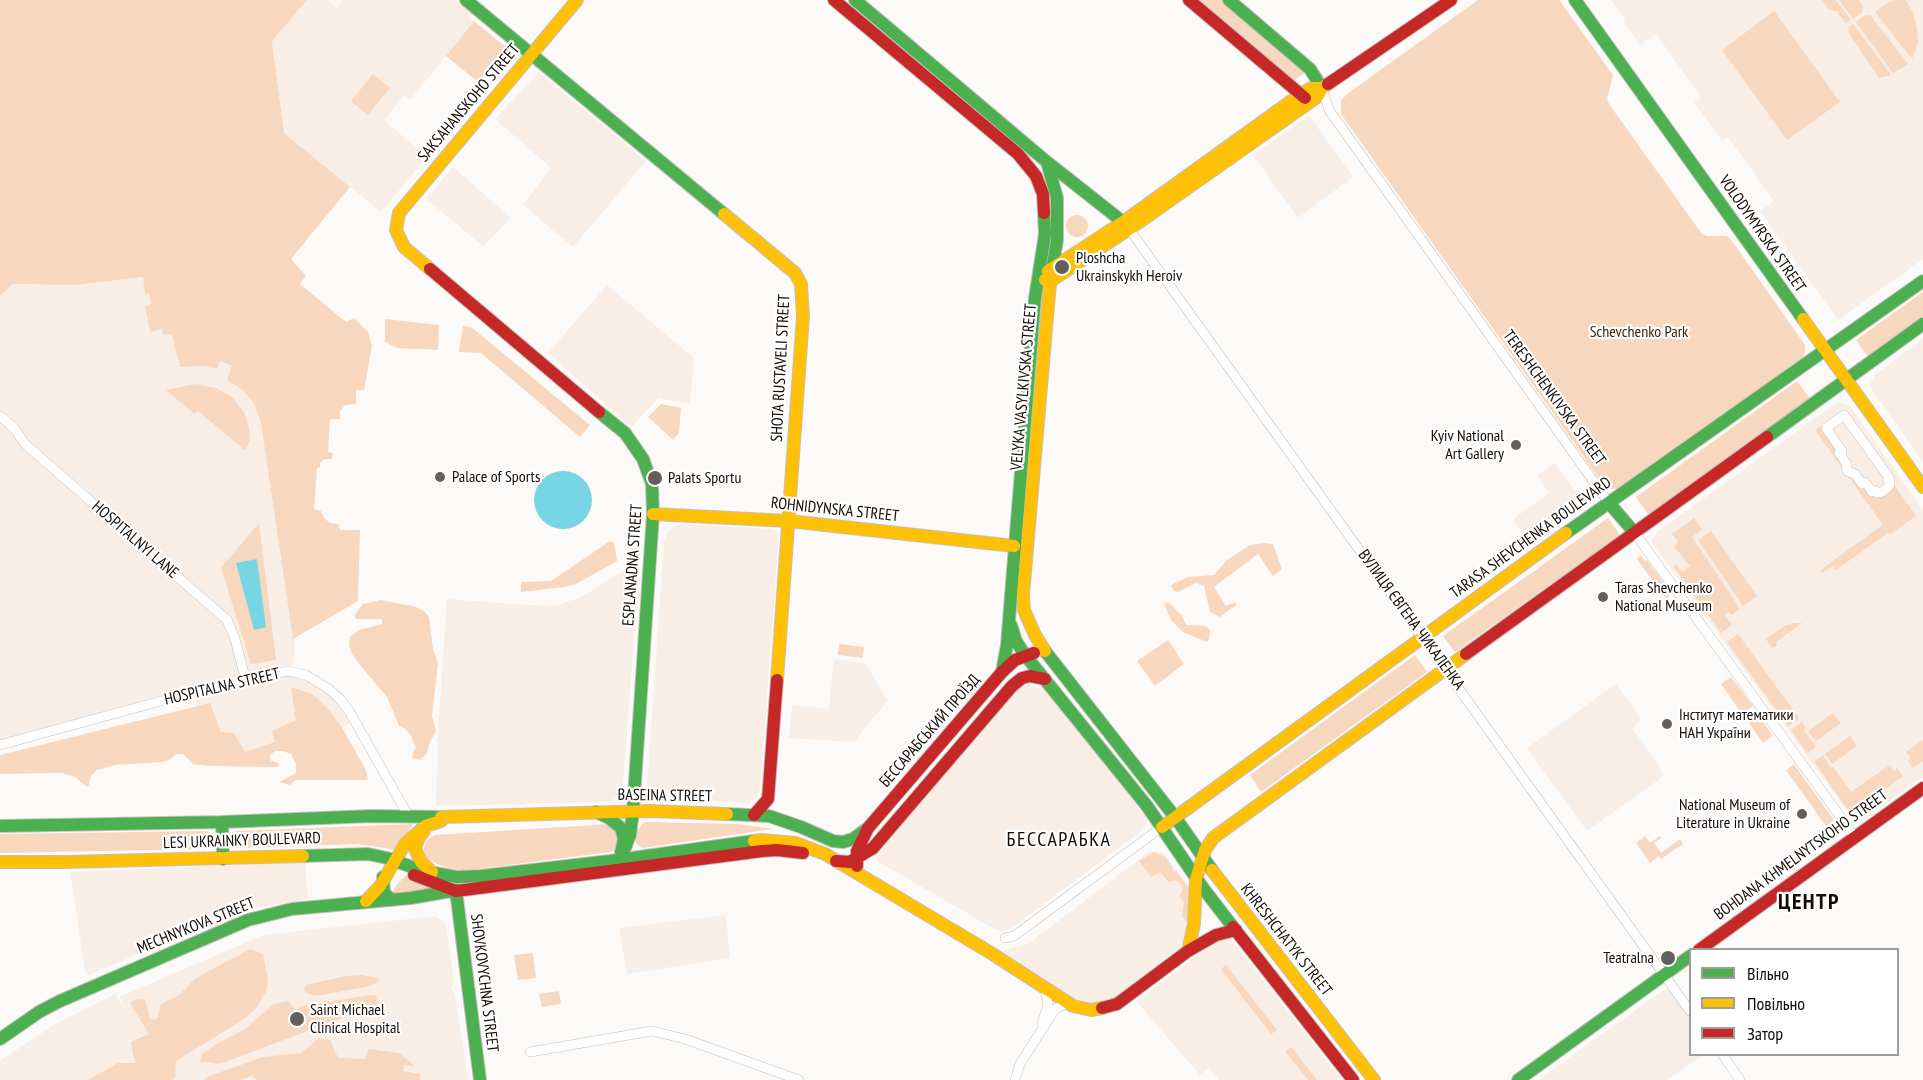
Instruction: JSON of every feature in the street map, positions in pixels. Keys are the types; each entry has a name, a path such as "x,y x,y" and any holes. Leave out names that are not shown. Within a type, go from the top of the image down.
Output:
{"main road":[{"name":"SHOTA RUSTAVELI STREET","path":"466,0 795,273 801,284 803,315 768,799 754,815"},
{"name":"SAKSAHANSKOHO STREET","path":"396,230 396,219 399,213 577,0"},
{"name":"VELYKA VASYLKIVSKA STREET","path":"834,0 1018,154 1036,176 1043,194 1045,212 1045,280 1023,595 1028,621 1051,660 1175,818"},
{"path":"855,0 1047,162 1127,225"},
{"path":"1190,0 1305,98"},
{"path":"1228,0 1310,69 1322,88"},
{"path":"1045,280 1127,225 1305,98 1311,88 1322,88 1451,0"},
{"name":"VOLODYMYRSKA STREET","path":"1575,0 1923,487"},
{"path":"1045,280 1054,266 1057,240 1056,198 1047,162"},
{"path":"1054,266 1127,225"},
{"name":"ESPLANADNA STREET","path":"396,230 404,247 625,433 643,459 652,484 653,514 633,811 629,840 621,852"},
{"name":"VELYKA VASYLKIVSKA STREET","path":"1002,672 1007,645 1034,309 1045,280"},
{"name":"TARASA SHEVCHENKA BOULEVARD","path":"1162,827 1609,503 1923,281"},
{"path":"1188,951 1194,924 1196,879 1212,838 1923,324"},
{"name":"TERESHCHENKIVSKA STREET","path":"1609,503 1634,532"},
{"name":"ROHNIDYNSKA STREET","path":"653,514 789,521 1014,546"},
{"name":"VELYKA VASYLKIVSKA STREET","path":"1008,615 1016,641 1025,655 1162,827"},
{"path":"1025,655 1039,654 1051,660"},
{"name":"БЕССАРАБСЬКИЙ ПРОЇЗД","path":"856,860 860,842 868,828 1002,672 1025,655"},
{"name":"БЕССАРАБСЬКИЙ ПРОЇЗД","path":"856,860 873,848 1009,689 1022,678 1030,676 1045,679"},
{"name":"BOHDANA KHMELNYTSKOHO STREET","path":"1702,948 1923,788"},
{"name":"BASEINA STREET","path":"452,817 633,811 754,815 769,816 801,826 833,841 843,842 853,839 868,828"},
{"path":"595,812 609,818 621,828 624,839 621,852 610,861"},
{"path":"366,901 383,881 405,844 418,830 452,817"},
{"name":"LESI UKRAINKY BOULEVARD","path":"0,826 452,817"},
{"name":"KHRESHCHATYK STREET","path":"1175,818 1202,859 1374,1080"},
{"path":"222,822 223,858"},
{"path":"435,823 418,839 415,849 421,862 436,874"},
{"name":"KHRESHCHATYK STREET","path":"1162,827 1196,879 1353,1080"},
{"path":"481,876 762,840 796,843 825,854 865,877 1073,1006 1091,1010 1117,1004 1188,951 1216,935 1236,930"},
{"path":"395,861 424,880 456,891 762,851 794,852 839,862 856,860 865,877"},
{"name":"LESI UKRAINKY BOULEVARD","path":"0,861 65,862 351,854 372,855 436,874 457,877 481,876"},
{"path":"372,855 380,863 384,893 392,900"},
{"name":"MECHNYKOVA STREET","path":"0,1039 39,1012 60,1001 248,920 291,909 411,898 456,891 481,876"},
{"name":"SHOVKOVYCHNA STREET","path":"456,891 480,1080"},
{"path":"1518,1080 1689,957"}],"street":[{"name":"TERESHCHENKIVSKA STREET","path":"1322,88 1329,110 1609,503"},
{"name":"ВУЛИЦЯ ЄВГЕНА ЧИКАЛЕНКА","path":"1127,225 1689,1010"},
{"path":"1844,415 1890,479 1887,481 1890,484 1887,489 1880,493 1875,490 1872,492 1865,482 1862,484 1855,474 1847,471 1846,463 1839,453 1842,451 1826,428 1844,415"},
{"name":"HOSPITALNYI LANE","path":"0,416 14,428 25,444 227,620 235,639 245,678"},
{"name":"TERESHCHENKIVSKA STREET","path":"1634,532 1855,837"},
{"name":"HOSPITALNA STREET","path":"0,745 245,678 289,671 306,675 329,689 349,711 409,817"},
{"path":"1005,938 1014,936 1162,827"},
{"path":"1034,1041 1048,1005 1045,987"},
{"path":"1015,1080 1020,1064 1055,1009 1067,1002"},
{"path":"530,1052 652,1031 685,1039 799,1080"},
{"path":"1723,1056 1740,1080"}],"shaded area":[{"path":"307,0 327,0 337,8 342,2 340,0 456,0 473,14 470,17 474,21 410,100 404,96 384,120 427,157 381,212 284,133 272,40"},
{"path":"1611,0 1923,0 1923,259 1838,320 1760,211 1774,201 1728,137 1722,141 1694,102 1701,97 1656,34 1641,45"},
{"path":"539,72 646,161 573,247 523,205 551,168 495,119"},
{"path":"1308,116 1353,177 1298,218 1253,155"},
{"path":"453,167 511,218 483,246 426,199"},
{"path":"143,277 279,401 295,644 293,665 267,668 200,684 0,741 0,296 13,284 75,285"},
{"path":"607,285 694,358 690,404 659,398 631,427 548,353"},
{"path":"1923,338 1923,462 1870,384 1875,375"},
{"path":"1840,403 1852,409 1923,510 1923,777 1862,821 1857,822 1654,546 1652,540 1657,532 1832,406"},
{"path":"1555,463 1582,501 1527,540 1513,519 1549,493 1537,475"},
{"path":"681,524 772,529 779,535 760,789 757,797 748,803 659,797 652,794 647,787 664,542 668,532"},
{"path":"628,570 636,575 639,584 622,793 617,798 606,802 436,806 438,730 447,599 558,605 581,597"},
{"path":"834,659 865,663 888,701 855,742 789,738 792,705 829,709"},
{"path":"271,676 293,676 311,682 334,699 350,722 344,727 294,738 248,752 205,756 199,713 194,696"},
{"path":"1616,684 1642,720 1632,728 1664,776 1587,831 1527,748"},
{"path":"1029,685 1041,688 1052,696 1145,816 1147,823 1143,830 1013,927 1004,931 996,930 879,862 875,851 1015,690"},
{"path":"1150,851 1163,853 1190,887 1192,895 1184,941 1178,950 1123,994 1108,1002 1092,1004 1076,1000 1002,951 1028,944"},
{"path":"305,862 308,899 236,912 89,975 85,970 70,872"},
{"path":"726,915 730,958 627,974 619,928"},
{"name":"Saint Michael Clinical Hospital","path":"436,916 446,924 454,981 451,988 455,994 468,1080 0,1080 0,1061 55,1024 115,994 135,1021 119,997 264,935"},
{"path":"1226,937 1231,939 1342,1080 1219,1080 1209,1068 1200,1075 1136,1001 1217,941"},
{"path":"1665,989 1674,994 1689,1016 1689,1056 1702,1056 1667,1080 1538,1080"}],"green space":[{"path":"0,0 307,0 272,41 284,133 350,187 291,259 306,276 300,284 346,322 354,318 368,332 372,346 364,390 356,390 356,404 345,405 340,411 340,419 330,419 328,452 333,453 332,459 324,459 317,468 314,509 321,511 330,523 338,524 340,530 360,530 358,601 293,639 261,422 254,403 243,390 227,380 232,366 220,361 217,369 204,366 180,367 172,334 164,335 162,329 150,332 145,306 151,304 149,293 145,294 143,277 75,285 13,284 0,296"},
{"path":"1190,0 1229,0 1310,69 1289,84"},
{"name":"Schevchenko Park","path":"1478,0 1559,0 1613,75 1607,99 1609,104 1702,234 1730,238 1805,345 1805,353 1801,360 1619,489 1610,489 1603,484 1341,114 1341,101 1347,94"},
{"path":"1822,0 1836,0 1851,20 1846,23 1839,15 1839,11 1829,10"},
{"path":"1839,0 1858,0 1863,6 1862,12 1853,19"},
{"path":"1906,0 1913,13 1918,43 1912,59 1876,13 1888,3"},
{"path":"1774,11 1840,102 1787,140 1722,50"},
{"path":"1865,15 1870,15 1908,64 1893,73 1856,22"},
{"path":"474,21 507,48 478,82 446,56"},
{"path":"1853,24 1891,75 1879,78 1848,32 1849,27"},
{"path":"373,74 390,88 368,115 351,101"},
{"path":"1077,215 1085,218 1088,226 1085,234 1077,237 1069,234 1066,226 1069,218"},
{"path":"1923,292 1923,317 1868,357 1856,340"},
{"path":"385,319 439,325 438,350 398,348 385,342"},
{"path":"463,326 471,327 590,425 580,437 481,353 459,352"},
{"path":"1797,381 1810,399 1648,514 1636,497"},
{"path":"195,384 216,388 232,397 244,412 250,440 245,450 198,411 194,414 166,390"},
{"path":"661,404 681,408 679,433 673,440 648,417"},
{"path":"1821,426 1824,427 1846,466 1877,493 1890,479 1916,516 1836,570 1833,566 1822,573 1820,570 1883,525 1815,430"},
{"path":"1608,518 1620,535 1455,652 1443,636"},
{"path":"1694,518 1702,530 1692,537 1740,609 1732,615 1729,612 1724,614 1732,625 1721,633 1673,566 1676,564 1682,572 1690,566 1674,546 1678,542 1672,534"},
{"path":"259,523 276,660 251,664 221,568"},
{"path":"1711,531 1757,596 1743,606 1698,540"},
{"path":"610,541 614,543 617,561 576,584 521,592 521,582 551,581"},
{"path":"1273,544 1282,569 1273,576 1258,554 1214,587 1226,606 1236,602 1236,605 1220,617 1210,612 1204,586 1196,583 1178,592 1174,591 1171,585 1188,577 1214,575 1227,560 1250,545"},
{"path":"1641,555 1672,594 1665,598 1637,559"},
{"path":"381,600 416,607 429,617 433,649 438,663 432,716 436,731 427,753 420,760 412,758 416,748 411,736 406,729 399,726 387,697 360,665 349,645 350,637 359,630 382,624 382,619 356,619 355,617 363,604"},
{"path":"1168,602 1182,616 1186,625 1206,626 1210,630 1207,642 1183,632 1171,620 1164,604"},
{"path":"1802,623 1776,642 1777,645 1772,648 1766,639 1784,626"},
{"path":"1738,634 1799,718 1788,726 1727,642"},
{"path":"1168,640 1184,664 1155,686 1137,661"},
{"path":"839,644 864,647 863,658 838,655"},
{"path":"1415,655 1427,672 1261,792 1250,775"},
{"path":"1731,677 1753,706 1742,714 1721,684"},
{"path":"291,687 312,694 329,710 343,729 366,770 368,780 296,780 290,785 279,782 296,773 296,764 291,754 283,751 275,751 269,756 271,761 278,763 279,766 276,767 193,764 183,754 176,754 163,762 115,765 97,770 91,776 87,787 75,777 63,773 0,774 0,755 210,703 221,732 234,733 245,752 275,742 272,731 296,720"},
{"path":"1757,713 1773,736 1763,743 1747,720"},
{"path":"1833,713 1841,723 1816,741 1808,731"},
{"path":"1802,722 1806,728 1804,730 1816,747 1807,753 1791,730"},
{"path":"1850,736 1857,746 1832,764 1825,754"},
{"path":"1923,740 1923,761 1913,768 1908,761 1911,758 1906,752"},
{"path":"1823,755 1851,792 1890,765 1894,771 1897,768 1903,776 1851,814 1814,762"},
{"path":"1794,764 1836,823 1828,829 1786,770"},
{"path":"643,823 737,824 773,829 642,848 635,841 637,831"},
{"path":"413,824 397,850 358,844 238,848 230,842 230,837 236,831"},
{"path":"610,824 620,832 615,850 610,852 463,870 437,864 426,858 423,853 425,842 434,835"},
{"path":"207,831 212,834 213,846 209,849 0,853 0,834"},
{"path":"1645,836 1650,843 1660,836 1661,838 1654,843 1661,853 1680,839 1683,844 1661,859 1659,856 1650,863 1636,843"},
{"path":"1154,852 1165,857 1173,868 1172,870 1176,871 1190,891 1188,924 1182,916 1184,902 1179,896 1183,890 1181,884 1175,880 1169,882 1160,872 1151,877 1139,861"},
{"path":"406,875 427,885 428,891 396,895 393,892 394,888"},
{"path":"250,949 263,954 268,980 266,992 256,1008 244,1019 176,1061 175,1077 172,1080 88,1080 118,1063 135,1063 131,1042 149,1034 130,1003 132,1001 145,1000 150,1018 154,1020 157,1018 161,1004 178,996 196,978"},
{"path":"533,953 536,978 518,980 514,955"},
{"path":"1226,965 1277,1030 1271,1034 1221,969"},
{"path":"362,975 381,979 370,986 322,995 305,992 304,988 307,985 345,976"},
{"path":"559,991 561,1004 542,1007 539,994"},
{"path":"375,995 379,1004 225,1062 217,1064 200,1062 202,1054 245,1029 274,1004 287,1001 296,1010 302,1006"},
{"path":"319,1038 330,1040 338,1058 365,1059 369,1049 399,1053 415,1066 404,1065 403,1071 420,1074 420,1080 258,1080 252,1076 240,1080 205,1080 204,1078 263,1057 301,1053"},
{"path":"1291,1047 1317,1080 1308,1080 1285,1051"}],"water":[{"path":"563,471 579,476 587,484 592,500 587,516 579,524 563,529 547,524 539,516 534,500 539,484 547,476"},
{"path":"257,559 266,627 254,630 236,563"}],"traffic: fast":[{"path":"466,0 724,214"},
{"path":"855,0 1047,162 1057,198 1057,240 1050,283"},
{"path":"1229,0 1310,69 1322,88"},
{"path":"1575,0 1803,319"},
{"path":"1047,162 1123,222"},
{"path":"1002,672 1007,645 1035,298 1045,234 1044,213"},
{"path":"1566,533 1923,281"},
{"path":"1767,437 1923,324"},
{"path":"599,412 625,433 643,459 652,484 653,514 633,811 630,835 625,848"},
{"path":"1609,503 1634,532"},
{"path":"1011,625 1016,641 1025,655 1147,806 1203,888 1233,927"},
{"path":"1045,651 1175,817 1212,870"},
{"path":"596,812 609,818 621,828 624,839 621,852"},
{"path":"727,814 769,816 833,841 843,842 853,839 868,828"},
{"path":"0,826 222,822 372,816 441,817"},
{"path":"222,822 223,859"},
{"path":"303,856 368,854 423,871 457,877 610,861 754,841"},
{"path":"383,877 384,893 392,900"},
{"path":"0,1039 39,1012 60,1001 248,920 292,909 411,898 457,890"},
{"path":"456,891 480,1080"},
{"path":"1518,1080 1689,957"}],"traffic: slow":[{"path":"430,269 404,247 396,230 399,213 577,0"},
{"path":"1045,280 1051,281 1135,225 1317,97 1322,88 1328,84"},
{"path":"1048,271 1123,222 1301,94 1311,88 1322,88"},
{"path":"724,214 795,273 801,284 803,316 777,680"},
{"path":"1045,651 1024,610 1023,595 1050,283"},
{"path":"1803,319 1923,487"},
{"path":"653,514 789,521 1014,546"},
{"path":"1162,827 1566,533"},
{"path":"1188,951 1194,924 1196,879 1205,850 1213,838 1466,654"},
{"path":"441,817 650,811 727,814"},
{"path":"366,901 380,886 405,844 425,826 441,821"},
{"path":"424,831 415,849 421,862 432,872"},
{"path":"754,841 796,843 825,854 991,953 1073,1006 1091,1010 1102,1008"},
{"path":"0,862 303,856"},
{"path":"1212,870 1374,1080"}],"traffic: jam":[{"path":"834,0 1018,154 1036,176 1043,194 1044,213"},
{"path":"1189,0 1305,98"},
{"path":"1328,84 1451,0"},
{"path":"430,269 599,412"},
{"path":"1466,654 1767,437"},
{"path":"857,866 857,851 868,828 1002,672 1015,660 1034,653"},
{"path":"836,861 850,862 873,848 1012,686 1022,678 1030,676 1045,679"},
{"path":"754,815 768,799 777,680"},
{"path":"1702,948 1923,788"},
{"path":"414,875 456,891 762,851 803,853"},
{"path":"1233,927 1353,1080"},
{"path":"1102,1008 1117,1004 1188,951 1216,935 1236,930"}],"place":[{"name":"Ploshcha Ukrainskykh Heroiv","path":"1062,267"},
{"name":"Kyiv National Art Gallery","path":"1516,445"},
{"name":"Palace of Sports","path":"440,477"},
{"name":"Palats Sportu","path":"655,478"},
{"name":"Taras Shevchenko National Museum","path":"1603,597"},
{"name":"Інститут математики НАН України","path":"1667,724"},
{"name":"National Museum of Literature in Ukraine","path":"1802,814"},
{"name":"Teatralna","path":"1668,958"},
{"name":"Saint Michael Clinical Hospital","path":"297,1019"}],"district":[{"name":"БЕССАРАБКА","path":"1059,840"},
{"name":"ЦЕНТР","path":"1809,903"}]}
